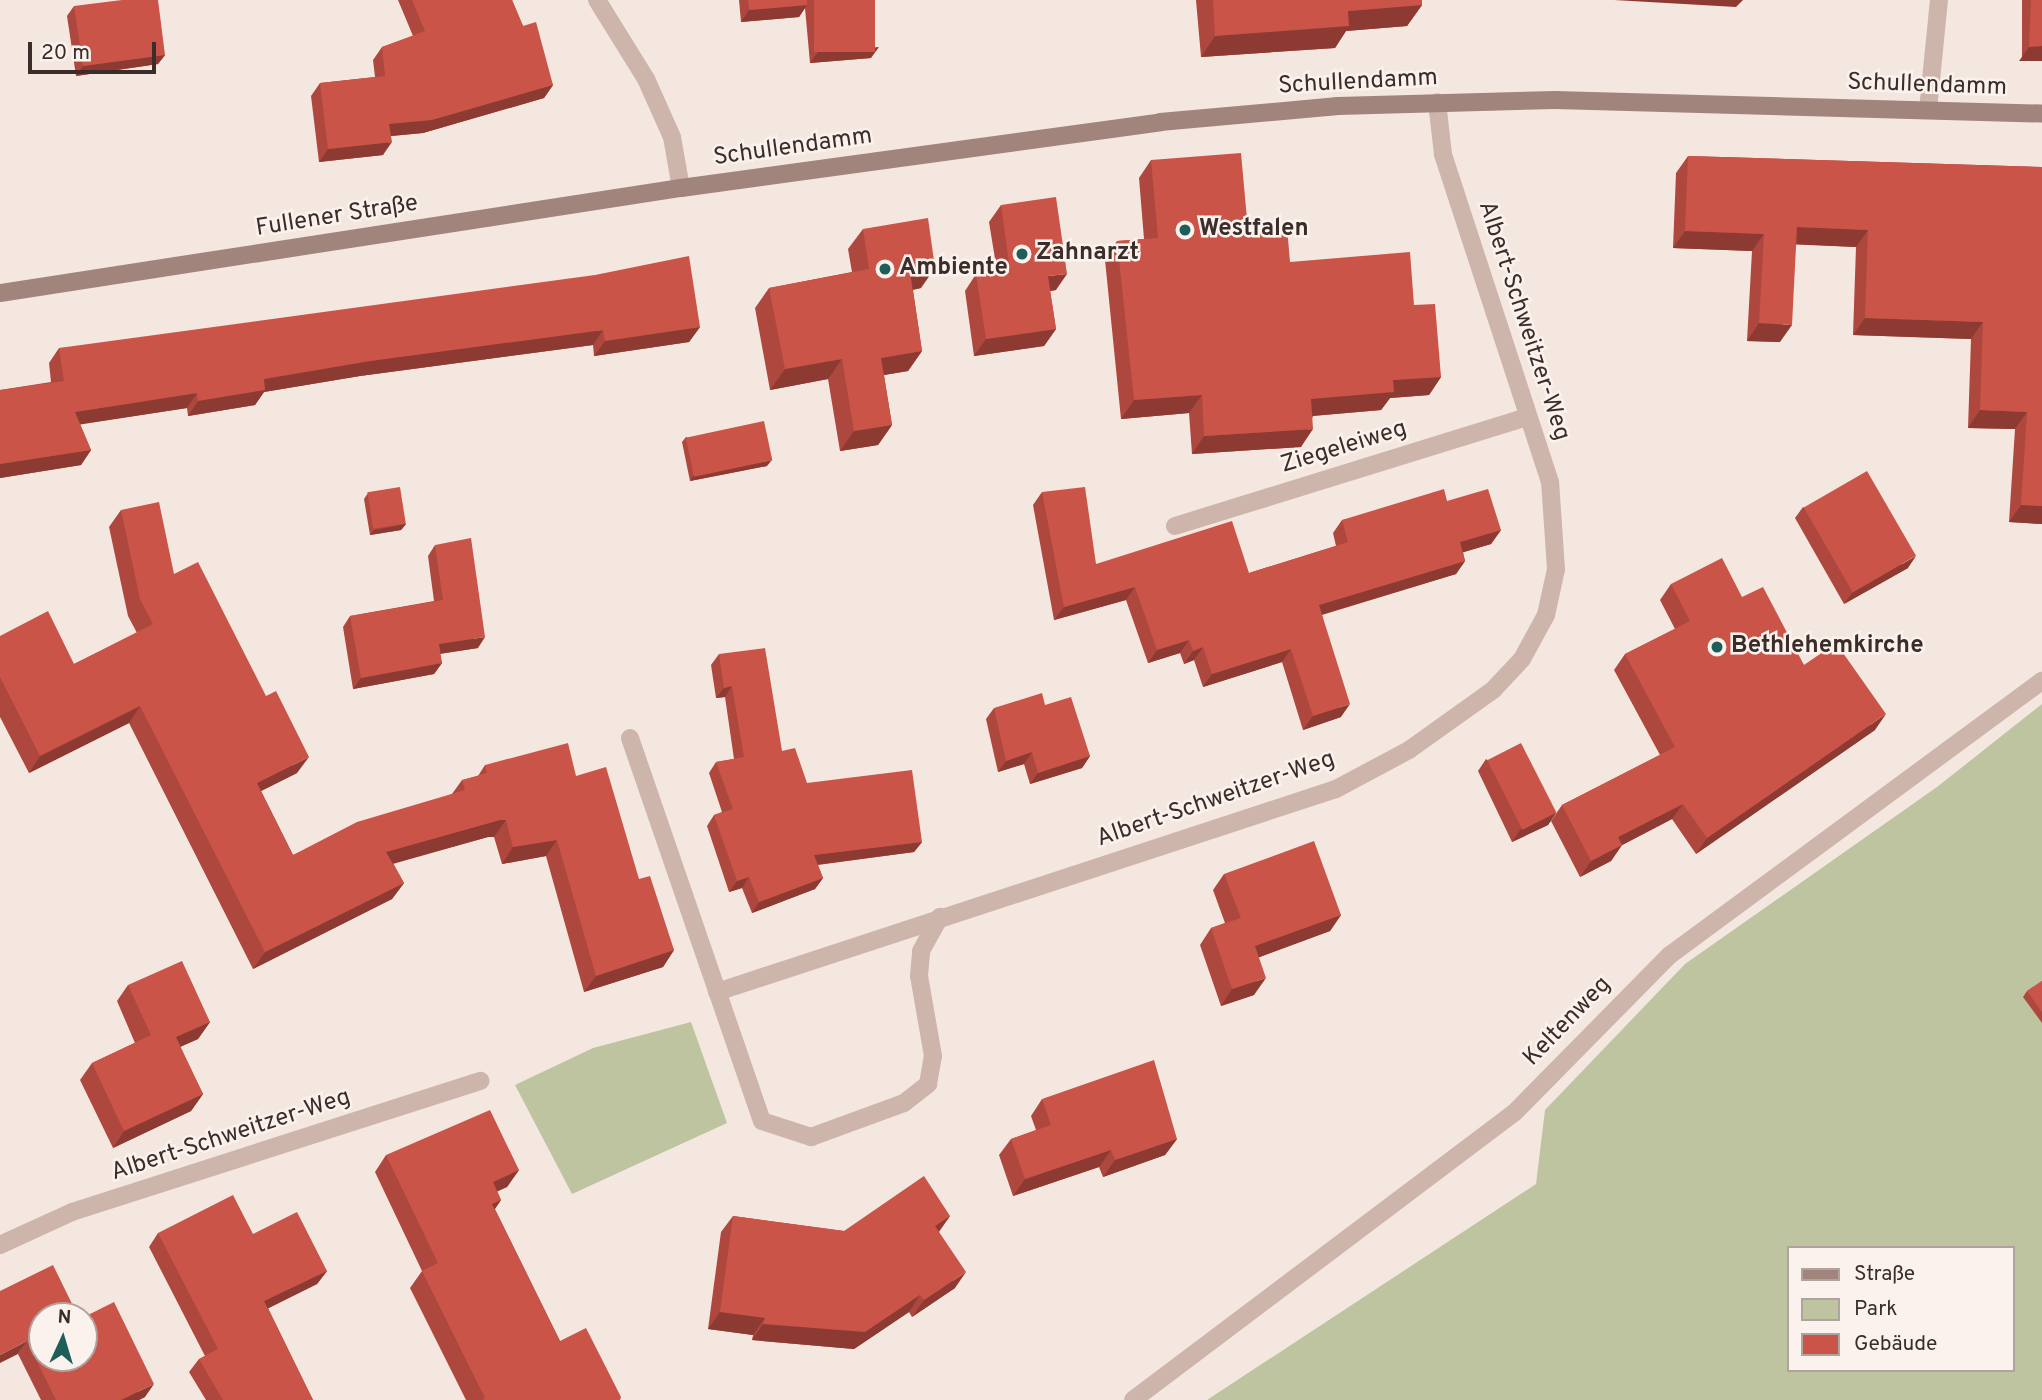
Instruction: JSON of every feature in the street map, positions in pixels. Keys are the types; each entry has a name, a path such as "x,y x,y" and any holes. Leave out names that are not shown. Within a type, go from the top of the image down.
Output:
{"main road":[{"name":"Schullendamm","path":"681,188 1160,122 1437,102 2042,114"},
{"name":"Fullener Straße","path":"0,293 681,188"}],"street":[{"path":"597,0 646,79 672,137 681,188"},
{"path":"1928,110 1939,0"},
{"name":"Albert-Schweitzer-Weg","path":"717,992 1336,789 1409,750 1493,690 1522,659 1546,615 1556,569 1550,482 1443,153 1437,102"},
{"name":"Ziegeleiweg","path":"1175,527 1528,417"},
{"name":"Keltenweg","path":"1133,1400 1514,1113 1670,955 2042,681"},
{"path":"630,738 762,1121 811,1137 904,1103 928,1084 933,1056 919,976 921,951 940,917"},
{"name":"Albert-Schweitzer-Weg","path":"0,1245 72,1212 480,1081"}],"green space":[{"path":"2042,704 2042,1400 1207,1400 1536,1184 1545,1110 1685,964 1937,787"},
{"path":"691,1022 727,1123 572,1194 515,1085 593,1048"}],"building":[{"path":"122,0 158,0 165,55 83,66 74,6"},
{"path":"412,0 512,0 523,26 536,22 553,85 432,120 389,124 392,142 328,149 320,83 385,76 382,47 425,31"},
{"path":"748,0 807,0 807,5 749,10"},
{"path":"814,0 875,0 875,52 814,52"},
{"path":"1213,0 1422,0 1422,5 1348,11 1349,26 1215,36"},
{"path":"2031,0 2042,0 2042,46 2029,47"},
{"path":"1241,153 1248,230 1287,227 1290,262 1410,252 1414,305 1435,304 1441,377 1393,380 1394,392 1311,399 1313,429 1204,436 1202,395 1134,400 1117,241 1158,238 1151,160"},
{"path":"1688,156 2042,167 2042,506 2021,505 2027,412 1980,410 1983,322 1865,318 1868,230 1797,227 1792,325 1759,323 1764,234 1685,231"},
{"name":"Zahnarzt","path":"1056,197 1067,274 1048,276 1056,329 986,339 976,274 1010,270 1001,205"},
{"path":"928,218 935,268 910,272 922,351 881,358 892,425 854,431 842,359 785,369 769,288 869,269 863,229"},
{"path":"689,256 700,327 605,341 603,330 370,361 264,379 265,390 198,401 197,393 75,412 91,450 0,464 0,390 64,381 59,348 595,275"},
{"path":"764,421 772,460 694,477 686,438"},
{"path":"1867,471 1916,556 1853,592 1804,508"},
{"path":"400,487 406,524 373,529 367,492"},
{"path":"1085,487 1096,564 1232,521 1249,573 1348,542 1342,520 1444,489 1447,501 1488,489 1501,530 1460,542 1465,561 1319,605 1350,704 1313,716 1291,649 1212,674 1203,647 1193,651 1189,640 1157,650 1135,587 1064,607 1042,492"},
{"path":"159,502 174,574 198,562 266,696 276,691 309,757 257,783 293,855 357,822 465,790 462,780 487,773 485,765 568,743 576,776 606,767 639,879 650,876 674,950 596,976 557,840 513,847 506,820 500,820 386,852 404,883 265,952 140,706 40,756 0,677 0,636 48,611 74,664 153,624 140,599 121,510"},
{"path":"471,538 485,637 439,644 442,663 361,678 350,616 443,600 435,545"},
{"path":"1722,558 1742,597 1763,587 1804,665 1836,643 1886,714 1707,838 1683,804 1618,837 1622,845 1591,861 1562,805 1675,747 1625,654 1690,621 1671,584"},
{"path":"765,648 782,751 795,748 807,783 912,770 922,842 814,855 823,878 759,902 749,877 737,881 714,815 733,809 716,762 744,757 732,686 724,688 719,654"},
{"path":"1042,693 1045,705 1071,697 1090,756 1038,773 1032,752 1006,761 994,708"},
{"path":"1521,743 1556,812 1523,830 1487,760"},
{"path":"1314,841 1341,915 1255,946 1266,978 1232,989 1211,928 1241,918 1224,874"},
{"path":"182,961 210,1022 176,1037 203,1094 124,1131 92,1063 151,1035 128,985"},
{"path":"2042,981 2042,1012 2027,991"},
{"path":"1154,1060 1177,1139 1115,1160 1111,1150 1025,1179 1011,1139 1051,1125 1042,1099"},
{"path":"490,1110 519,1170 493,1182 501,1200 492,1204 560,1341 586,1328 621,1397 620,1400 483,1400 485,1398 422,1271 438,1263 386,1155"},
{"path":"924,1176 950,1216 935,1226 966,1272 924,1300 920,1295 865,1332 763,1324 765,1318 720,1312 733,1216 844,1231"},
{"path":"233,1195 253,1234 297,1212 327,1271 264,1301 313,1400 223,1400 199,1359 218,1349 158,1233"},
{"path":"53,1265 71,1302 28,1302 28,1343 27,1341 0,1355 0,1291"},
{"path":"114,1302 154,1384 121,1400 56,1400 42,1372 98,1372 98,1310"}],"place":[{"name":"Westfalen","path":"1185,230"},
{"name":"Zahnarzt","path":"1022,254"},
{"name":"Ambiente","path":"885,269"},
{"name":"Bethlehemkirche","path":"1717,647"}]}
